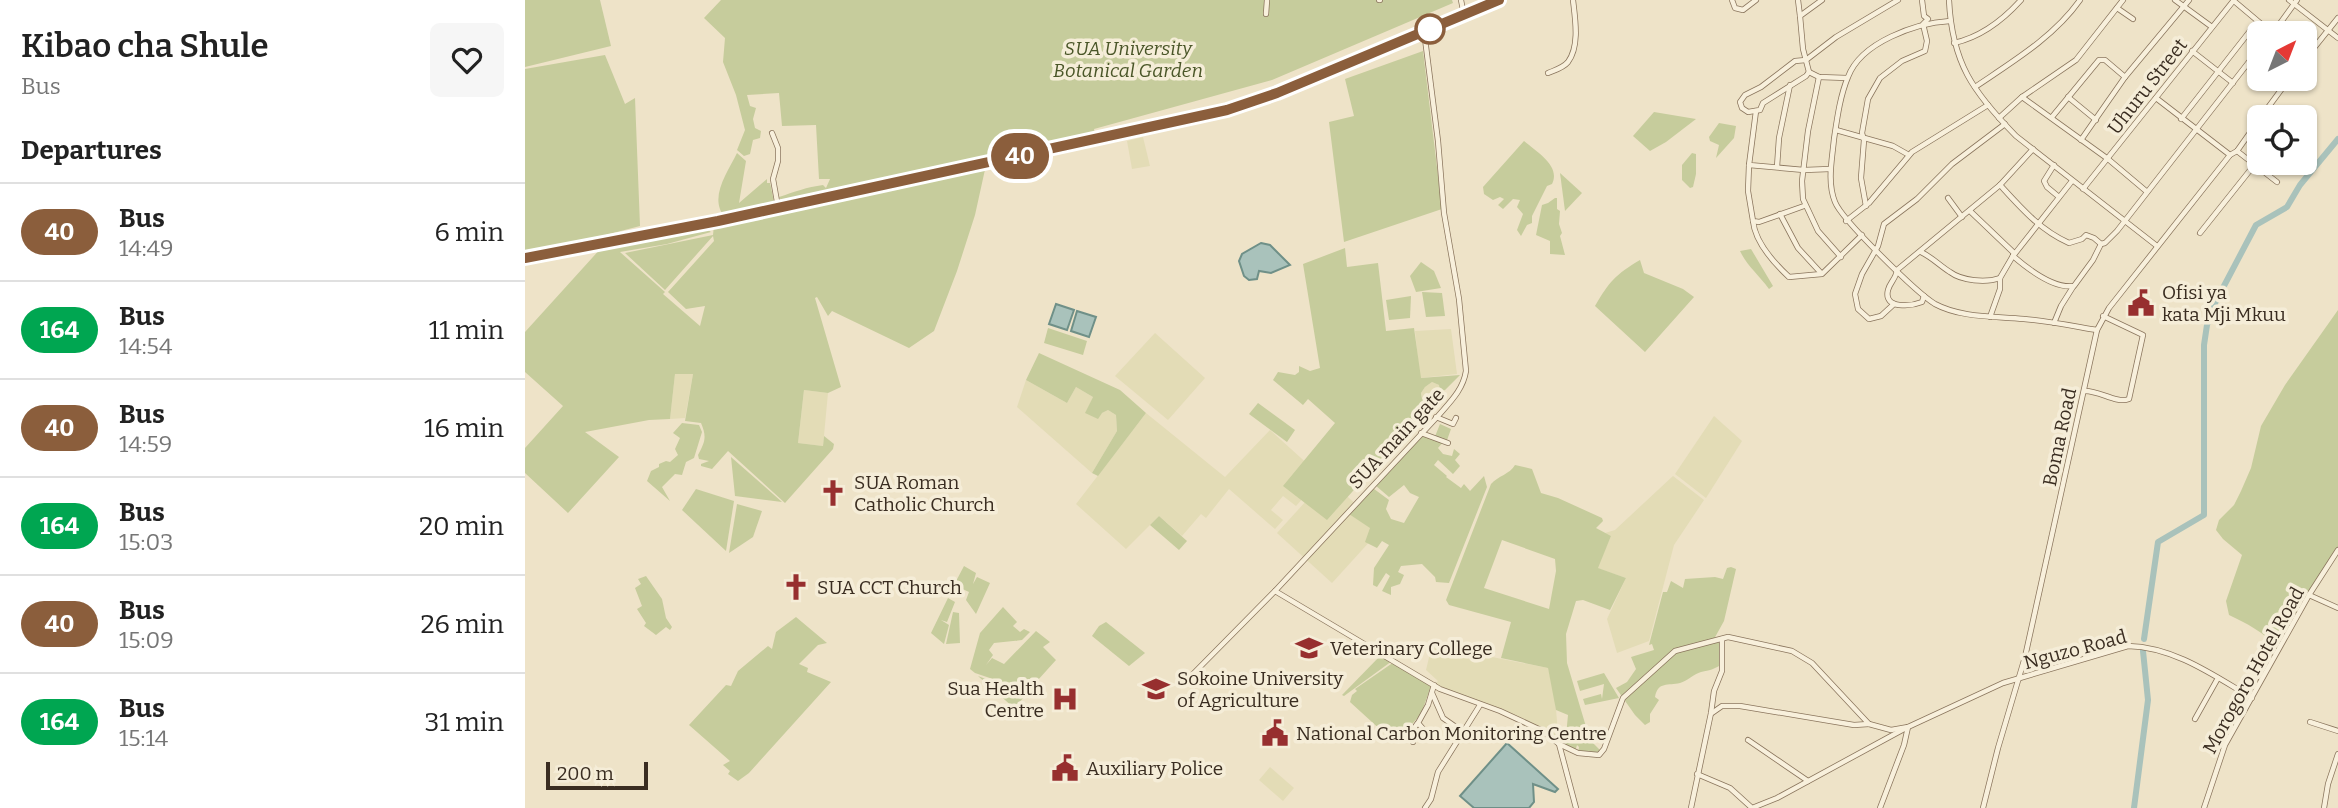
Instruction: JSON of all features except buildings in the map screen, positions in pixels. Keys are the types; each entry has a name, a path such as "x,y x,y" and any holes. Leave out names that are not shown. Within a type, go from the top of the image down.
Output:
{"main road":[{"path":"525,258 778,207 1227,110 1277,93 1499,0"}],"street":[{"path":"1266,14 1267,0"},
{"path":"1461,0 1464,15"},
{"path":"1548,73 1565,65 1571,55 1575,33 1573,0"},
{"path":"1732,0 1735,8 1744,10 1756,0"},
{"path":"1798,0 1801,35 1806,60 1808,72 1806,76 1763,103 1760,110 1748,112 1742,109 1740,102 1745,95 1761,87 1795,61 1806,60 1836,37 1898,0"},
{"path":"1800,16 1822,0"},
{"path":"1922,0 1924,16 1928,19 1923,24"},
{"path":"1949,0 1954,43 1962,67 1988,105 2033,149 2157,246"},
{"path":"1954,43 1967,40 1997,23 2021,0"},
{"path":"1975,87 2029,50 2062,21 2080,0"},
{"path":"1999,118 2022,97 2076,60 2123,0"},
{"path":"2175,0 2212,27"},
{"path":"2081,140 2125,77 2189,0"},
{"path":"2234,0 2256,21"},
{"name":"Uhuru Street","path":"2083,189 2234,0"},
{"path":"2280,21 2294,1 2338,38"},
{"path":"2117,8 2133,19"},
{"path":"2317,44 2338,18"},
{"path":"1950,21 1923,24 1904,30 1872,49 1857,63 1847,78 1830,169 1835,204 1846,221 1924,296 1944,307 1990,317 2097,330"},
{"path":"1867,206 1861,184 1864,140 1862,133 1872,93 1885,73 1902,61 1925,51 1927,41 1923,24"},
{"name":"SUA main gate","path":"1191,676 1275,591 1462,386 1466,371 1459,299 1444,213 1424,31"},
{"path":"2181,119 2247,34"},
{"path":"2192,51 2233,83"},
{"path":"2052,117 2101,59 2125,77"},
{"path":"2054,323 2068,295 2093,261 2101,244 2105,243 2124,221 2247,66"},
{"path":"1808,72 1819,77 1847,78"},
{"path":"1819,77 1808,131 1802,181 1804,206 1818,231 1841,257"},
{"path":"1777,167 1779,138 1790,84"},
{"path":"2022,97 2108,159 2146,191"},
{"path":"2068,97 2096,120"},
{"path":"2156,98 2229,155"},
{"path":"1846,221 1867,206 1909,155 1988,105"},
{"path":"1756,111 1748,191 1754,229 1774,262 1789,277 1822,274 1862,235"},
{"path":"1924,296 1922,302 1915,305 1894,304 1874,320 1868,319 1858,309 1855,294 1876,250 1884,224 1917,199 1943,176 1952,164 2005,124"},
{"path":"1836,131 1896,147 1909,155"},
{"path":"772,133 778,148 779,161 773,179 778,207"},
{"name":"Boma Road","path":"1983,808 2025,657 2097,330 2103,316 2157,246 2229,155 2237,151 2247,137"},
{"path":"1894,304 1887,293 1896,278 1897,270 2000,185 2033,149"},
{"path":"2237,151 2247,156"},
{"path":"1749,165 1804,170 1830,169"},
{"path":"2054,165 2044,181 2047,187 2060,197"},
{"path":"2200,233 2247,174"},
{"path":"2270,175 2277,182"},
{"path":"1990,317 2000,289 2000,278 2014,255 2073,181"},
{"path":"2000,185 2038,224 2069,243 2086,235 2101,244"},
{"path":"1948,198 1962,218"},
{"path":"1753,221 1759,222 1804,206"},
{"path":"1970,211 2014,255 2038,274 2063,286 2074,286"},
{"path":"1780,214 1798,248 1822,274"},
{"path":"1921,252 1959,277 1987,281 2000,278"},
{"path":"2063,286 2068,295"},
{"path":"2084,391 2122,401 2129,399 2143,335 2103,316"},
{"path":"1436,417 1453,425 1456,418"},
{"path":"1421,433 1448,443"},
{"name":"Morogoro Hotel Road","path":"2204,808 2221,754 2309,595 2338,550"},
{"path":"1275,591 1434,685 1543,731 1559,744 1578,753 1599,754 1604,749 1623,698 1675,651 1728,637 1792,651 1803,656 1869,724"},
{"path":"2309,595 2338,608"},
{"path":"1691,808 1714,691 1722,671 1723,639"},
{"name":"Nguzo Road","path":"1697,774 1730,789 1752,808 1765,804 1908,727 2003,683 2123,646 2147,647 2175,655 2252,698"},
{"path":"2025,657 2039,659"},
{"path":"2195,719 2218,678"},
{"path":"1413,742 1412,731 1434,685"},
{"path":"1432,692 1443,718 1463,732"},
{"path":"1425,808 1431,799 1438,772 1480,705"},
{"path":"1711,713 1722,706 1740,706 1854,725 1869,724 1891,730 1908,727 1904,745 1880,808"},
{"path":"2310,722 2338,731"},
{"path":"1418,723 1430,737"},
{"path":"1748,740 1808,780"},
{"path":"1559,744 1576,808"},
{"path":"2324,808 2328,784 2338,754"}],"shaded area":[{"path":"1143,137 1150,166 1132,169 1127,141"},
{"path":"1451,329 1457,374 1420,378 1415,331"},
{"path":"1155,333 1205,378 1168,420 1115,376"},
{"path":"675,374 693,374 685,418 670,419"},
{"path":"1026,380 1067,403 1076,387 1093,397 1086,412 1102,413 1108,410 1116,415 1117,431 1092,473 1017,407"},
{"path":"1432,382 1439,385 1440,392 1436,397 1438,404 1433,409 1424,403 1421,393"},
{"path":"804,390 828,393 823,446 798,443"},
{"path":"1146,413 1225,477 1270,430 1322,477 1296,506 1283,496 1271,510 1283,520 1275,529 1229,489 1206,518 1201,514 1182,536 1159,516 1126,549 1076,504"},
{"path":"1714,416 1742,441 1706,498 1675,474"},
{"path":"1673,476 1704,500 1674,545 1649,641 1617,653 1607,619 1626,578 1597,568 1611,536 1605,533 1615,530"},
{"path":"1327,478 1382,528 1332,583 1277,533"},
{"path":"1432,645 1548,668 1555,698 1559,744 1543,731 1434,685 1438,681 1426,670"},
{"path":"1270,767 1294,788 1283,801 1259,780"}],"green space":[{"path":"525,0 600,0 611,46 525,67"},
{"name":"SUA University Botanical Garden","path":"721,0 1452,0 1453,3 1272,80 1094,129 1096,137 986,165 975,215 934,331 909,348 832,311 828,316 817,297 815,298 841,387 828,393 804,390 798,443 823,446 824,436 834,444 833,449 785,503 728,451 712,469 701,466 709,461 699,459 698,455 704,439 703,428 701,423 685,421 693,374 675,374 670,419 649,420 585,432 619,457 568,513 525,473 525,448 563,406 525,372 525,332 602,247 611,244 615,247 704,227 711,232 667,244 620,252 700,326 705,306 686,309 668,292 714,241 713,236 665,290 625,253 713,235 714,225 827,194 783,203 779,197 817,186 823,185 826,188 830,179 819,179 816,125 782,126 779,93 747,95 750,106 756,108 753,119 755,128 761,131 760,138 753,140 750,154 744,156 737,150 745,130 736,95 723,62 725,38 704,18"},
{"path":"1423,51 1442,209 1344,242 1329,122 1354,116 1345,79"},
{"path":"605,55 625,104 635,98 640,226 525,256 525,69"},
{"path":"1654,112 1696,119 1650,151 1633,136"},
{"path":"1719,123 1736,126 1734,138 1716,158 1719,145 1710,141 1709,137"},
{"path":"1524,141 1551,165 1554,177 1532,216 1532,223 1527,225 1521,236 1517,230 1523,214 1517,207 1520,200 1513,199 1503,209 1498,205 1504,199 1500,197 1493,200 1484,194 1483,187"},
{"path":"737,153 746,161 739,203 767,179 775,206 725,217 718,202 719,193"},
{"path":"1692,153 1696,154 1696,174 1693,187 1690,188 1682,180 1682,165"},
{"path":"1560,173 1582,193 1565,211"},
{"path":"1555,198 1560,211 1560,236 1565,255 1550,254 1550,241 1536,235 1542,205"},
{"path":"1345,248 1347,267 1378,263 1386,331 1414,328 1421,378 1460,375 1440,392 1439,385 1432,382 1425,387 1421,393 1422,399 1429,406 1327,520 1283,486 1335,423 1308,399 1303,405 1273,380 1278,372 1295,375 1299,372 1299,366 1310,371 1320,368 1303,264"},
{"path":"1751,249 1773,286 1769,289 1740,251"},
{"path":"1640,260 1644,273 1683,289 1694,297 1645,352 1595,306 1614,279"},
{"path":"1421,262 1434,271 1441,288 1416,292 1410,276"},
{"path":"1422,292 1442,293 1445,316 1426,317"},
{"path":"1411,296 1410,318 1389,320 1386,300"},
{"path":"2338,310 2338,549 2276,647 2260,632 2229,615 2226,601 2242,555 2216,530 2219,520 2234,505 2251,468 2261,426 2285,385"},
{"path":"1048,328 1087,341 1083,355 1044,343"},
{"path":"1039,353 1120,390 1146,413 1098,476 1092,473 1117,431 1116,415 1108,410 1098,419 1085,413 1093,397 1076,387 1067,403 1026,380"},
{"path":"1258,403 1295,430 1287,442 1249,414"},
{"path":"682,423 699,425 702,432 694,458 686,462 682,475 675,474 662,487 670,501 647,481 651,471 659,467 659,464 670,462 678,455 675,449 680,438 673,433"},
{"path":"1440,424 1451,429 1446,443 1443,442 1438,448 1443,454 1452,456 1454,449 1460,454 1455,460 1460,466 1453,474 1438,460 1434,465 1461,488 1464,484 1470,491 1484,476 1487,487 1449,583 1436,582 1435,577 1422,564 1401,566 1398,572 1404,575 1400,584 1391,587 1391,595 1382,591 1390,576 1386,573 1377,587 1373,585 1374,568 1389,545 1382,541 1377,548 1365,542 1370,528 1346,512 1370,486 1389,500 1386,509 1391,519 1404,523 1419,497 1410,493 1404,485 1389,497 1375,485 1421,435 1434,439"},
{"path":"731,457 782,502 735,496"},
{"path":"1515,465 1532,469 1541,493 1602,518 1603,521 1596,528 1611,536 1598,568 1626,578 1610,610 1583,600 1576,601 1566,634 1567,663 1590,740 1602,752 1599,754 1578,753 1577,745 1575,752 1559,744 1559,740 1566,736 1568,715 1556,710 1548,668 1501,658 1511,622 1449,605 1446,600 1491,484","holes":["1502,540 1555,559 1556,571 1549,609 1484,588"]},
{"path":"696,489 734,501 726,551 682,510"},
{"path":"737,504 762,511 753,537 729,553"},
{"path":"1159,516 1187,541 1179,550 1150,525"},
{"path":"964,566 976,573 973,584 977,577 990,583 976,614 966,600 969,592 954,585"},
{"path":"1727,568 1736,569 1724,621 1714,639 1722,639 1721,665 1680,683 1658,688 1655,697 1659,700 1650,714 1650,722 1645,725 1616,688 1627,682 1636,669 1631,657 1654,650 1652,644 1649,645 1663,592 1667,592 1671,581 1683,588 1685,579 1723,579"},
{"path":"646,576 662,599 666,618 672,627 670,630 666,627 656,635 644,626 646,623 637,609 642,606 635,588 641,584 638,579"},
{"path":"948,598 955,602 947,622 941,620 949,625 944,644 931,633"},
{"path":"1003,607 1017,622 1013,626 1020,632 1024,629 1030,632 1022,640 994,643 989,650 993,655 986,665 992,658 1004,664 1036,631 1050,642 1043,647 1056,660 1028,691 970,669 980,633"},
{"path":"953,612 959,613 960,643 946,644"},
{"path":"796,617 827,643 818,645 799,664 808,668 807,672 831,682 749,773 738,781 728,774 730,771 723,765 730,761 689,725 726,685 731,686 738,671 768,646 772,649 776,632"},
{"path":"1106,622 1145,653 1129,666 1092,636 1099,626"},
{"path":"1381,655 1392,661 1342,695"},
{"path":"1394,662 1431,686 1421,714 1395,743 1350,702 1357,691 1355,689"},
{"path":"1604,673 1619,698 1585,705 1583,699 1601,694 1602,699 1604,684 1580,691 1577,681"},
{"path":"978,676 1026,695 1014,708"}],"water":[{"path":"1261,243 1270,245 1290,265 1271,273 1259,271 1257,279 1249,280 1244,276 1239,261 1242,254"},
{"path":"1056,304 1074,310 1067,330 1049,324"},
{"path":"1077,311 1096,317 1089,337 1071,331"},
{"path":"1507,743 1558,789 1555,792 1533,784 1534,802 1529,808 1474,808 1460,796"}],"waterway":[{"path":"2144,639 2158,542 2204,515 2204,345 2207,325 2215,303 2256,225 2287,207 2300,185 2338,139"},
{"path":"2134,808 2148,700 2143,651"}],"bus line":[{"name":"40","path":"525,258 718,221 1227,110 1277,93 1499,0"}],"place":[{"name":"Ofisi ya kata Mji Mkuu","path":"2141,303"},
{"name":"SUA Roman Catholic Church","path":"833,493"},
{"name":"SUA CCT Church","path":"796,587"},
{"name":"Veterinary College","path":"1309,648"},
{"name":"Sokoine University of Agriculture","path":"1156,689"},
{"name":"Sua Health Centre","path":"1065,699"},
{"name":"National Carbon Monitoring Centre","path":"1275,733"},
{"name":"Auxiliary Police","path":"1065,768"}]}
